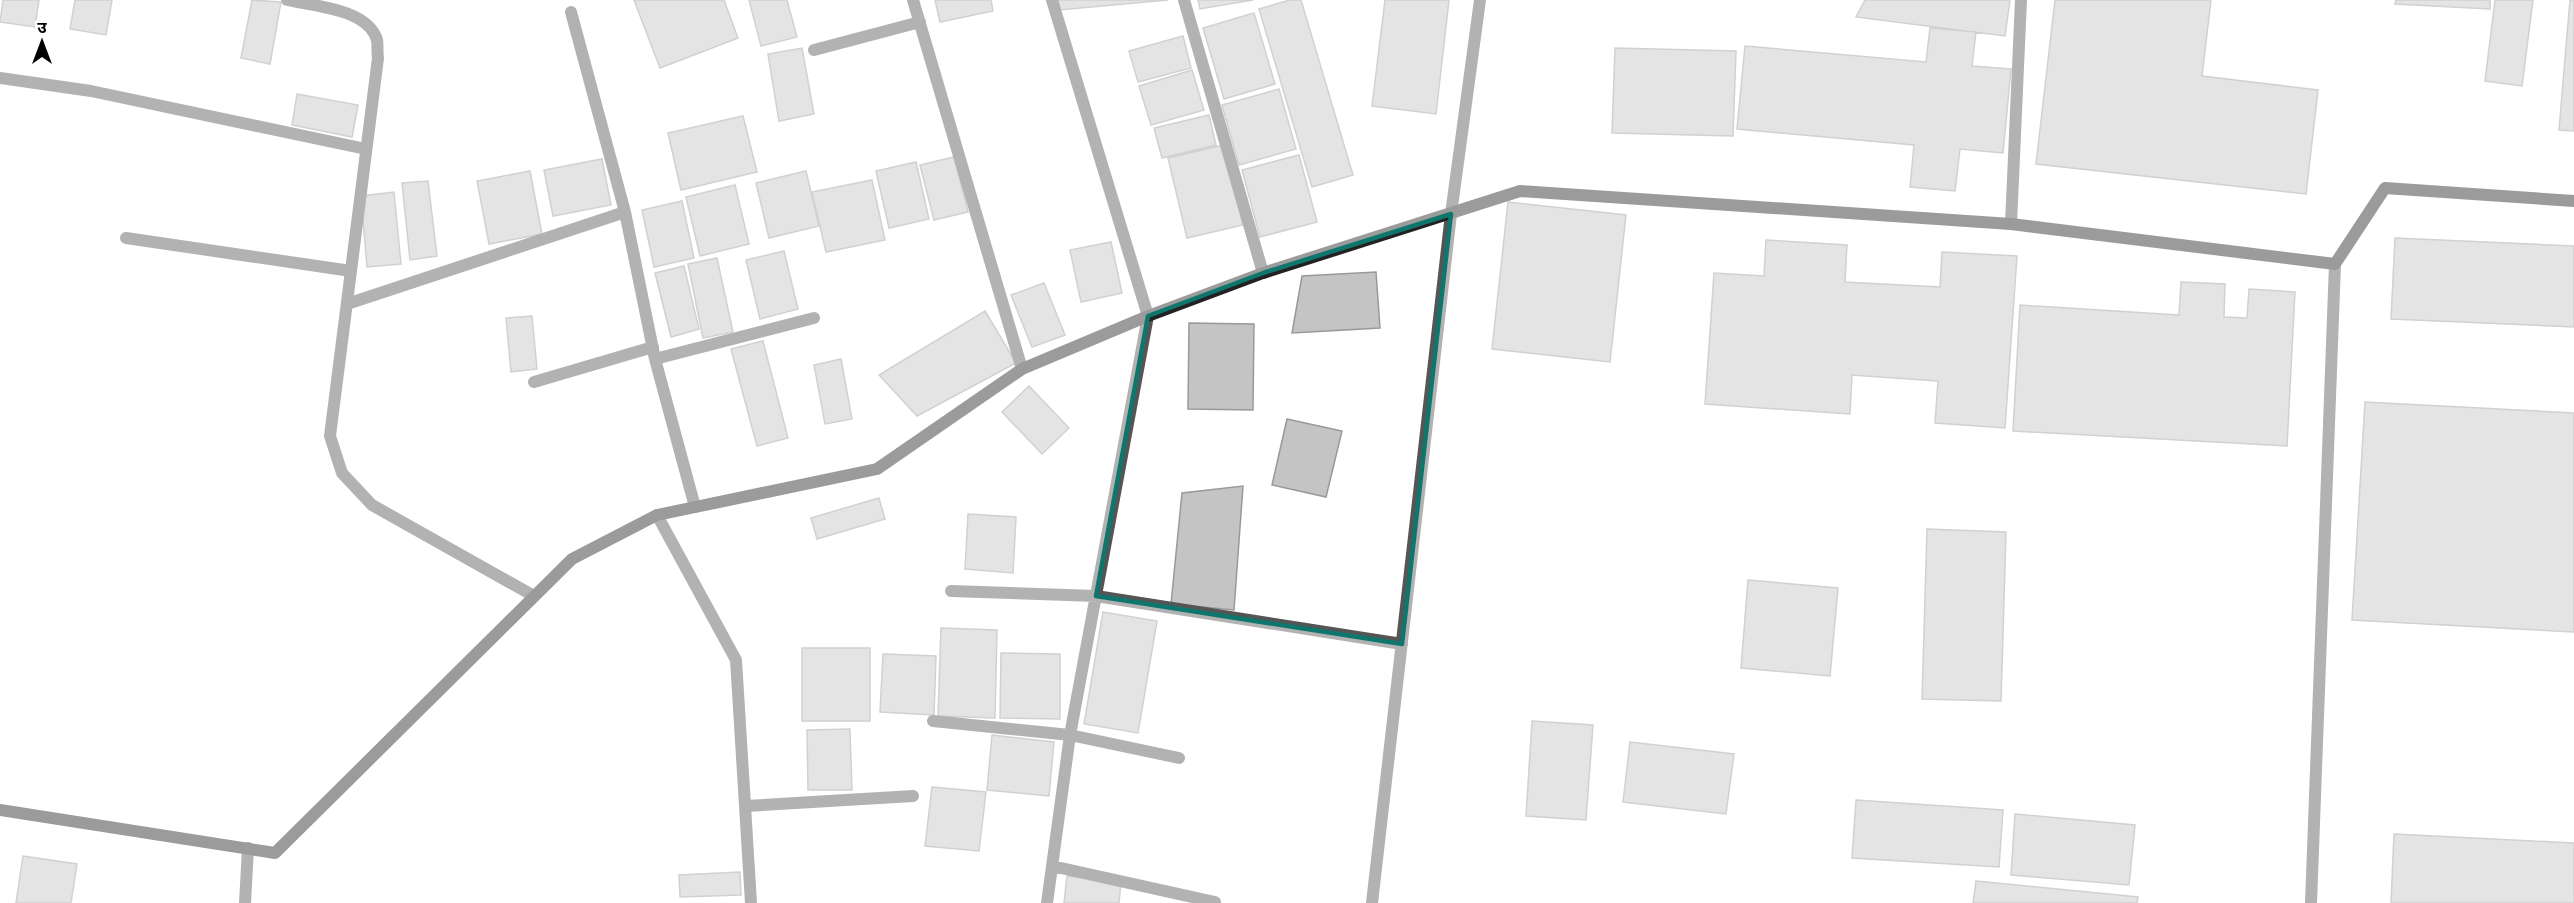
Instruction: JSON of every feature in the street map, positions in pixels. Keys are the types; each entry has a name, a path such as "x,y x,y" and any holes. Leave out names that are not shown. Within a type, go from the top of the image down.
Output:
{"street":[{"path":"287,0 354,15 369,25 377,40 378,58 330,436 342,473 372,505 534,596"},
{"path":"913,0 1022,369"},
{"path":"1047,903 1070,735 1148,316 1052,0"},
{"path":"1184,0 1263,273"},
{"path":"1372,903 1451,214 1480,0"},
{"path":"2011,224 2021,0"},
{"path":"571,12 625,212 654,353 695,507"},
{"path":"814,50 920,22"},
{"path":"0,78 91,91 366,149"},
{"path":"2311,903 2335,264 2385,188 2574,201"},
{"path":"0,810 275,853 572,559 657,515 877,469 1022,369 1148,316 1263,273 1520,191 2011,224 2335,264"},
{"path":"346,304 625,212"},
{"path":"126,238 351,271"},
{"path":"534,382 814,318"},
{"path":"657,515 736,660 751,903"},
{"path":"951,591 1096,596 1402,644"},
{"path":"933,721 1070,735 1179,758"},
{"path":"746,806 913,796"},
{"path":"245,903 248,848"},
{"path":"1052,866 1215,902"}],"highlighted area":[{"path":"1451,214 1402,644 1096,596 1148,316 1263,273"}],"building":[{"path":"3,0 39,0 35,27 0,22"},
{"path":"75,0 112,0 106,35 70,29"},
{"path":"252,0 281,2 270,64 241,58"},
{"path":"634,0 724,0 738,38 660,68"},
{"path":"749,0 787,0 797,37 761,46"},
{"path":"935,0 991,0 993,11 940,22"},
{"path":"1058,0 1168,0 1059,10"},
{"path":"1198,0 1253,0 1200,9"},
{"path":"1290,0 1301,0 1353,175 1312,187 1259,9"},
{"path":"1385,0 1449,0 1436,114 1372,106"},
{"path":"1865,0 2010,0 2005,36 1856,17"},
{"path":"2055,0 2211,0 2202,76 2318,90 2306,194 2036,164"},
{"path":"2396,0 2490,0 2490,9 2395,4"},
{"path":"2495,0 2533,0 2522,86 2485,81"},
{"path":"2570,0 2574,0 2574,131 2559,130"},
{"path":"1254,13 1275,84 1224,99 1203,28"},
{"path":"1930,28 1976,32 1972,66 2011,69 2003,153 1960,149 1955,191 1910,187 1914,145 1737,129 1745,46 1926,62"},
{"path":"1183,36 1191,68 1138,82 1129,51"},
{"path":"802,48 814,114 779,121 768,54"},
{"path":"1615,48 1736,51 1733,136 1612,133"},
{"path":"1192,70 1204,110 1151,125 1139,86"},
{"path":"1279,89 1296,149 1239,165 1222,105"},
{"path":"297,94 358,105 352,137 292,125"},
{"path":"1209,115 1216,145 1162,158 1154,128"},
{"path":"743,116 757,172 681,190 668,133"},
{"path":"1223,145 1243,225 1187,238 1168,158"},
{"path":"1299,155 1317,222 1260,237 1242,170"},
{"path":"954,157 968,212 934,220 920,165"},
{"path":"602,159 611,205 553,216 544,170"},
{"path":"916,162 929,219 889,228 876,171"},
{"path":"530,171 542,234 489,244 477,181"},
{"path":"806,171 819,226 769,238 756,183"},
{"path":"872,180 885,240 826,252 812,192"},
{"path":"428,181 437,256 410,260 402,183"},
{"path":"735,185 749,244 700,256 686,197"},
{"path":"394,192 401,264 367,267 361,196"},
{"path":"682,201 694,258 654,267 642,210"},
{"path":"1508,202 1626,215 1610,362 1492,349"},
{"path":"2395,238 2574,246 2574,327 2391,319"},
{"path":"1766,240 1847,245 1845,282 1940,287 1942,252 2017,256 2005,428 1935,423 1938,381 1852,375 1850,414 1705,404 1714,273 1764,276"},
{"path":"1111,242 1122,293 1081,302 1070,250"},
{"path":"784,251 798,309 760,319 746,260"},
{"path":"717,258 733,332 703,338 688,264"},
{"path":"684,266 699,329 671,337 655,273"},
{"path":"1376,272 1380,328 1292,333 1302,276"},
{"path":"2181,282 2225,284 2224,317 2247,318 2249,289 2295,292 2287,446 2013,431 2020,305 2179,315"},
{"path":"1044,283 1065,335 1032,347 1011,295"},
{"path":"985,311 1016,363 917,416 879,375"},
{"path":"532,316 537,369 511,372 506,318"},
{"path":"1189,323 1254,324 1253,410 1188,409"},
{"path":"763,341 788,438 757,446 731,349"},
{"path":"841,359 852,419 825,424 814,365"},
{"path":"1029,386 1069,428 1042,454 1002,412"},
{"path":"2365,402 2574,413 2574,632 2352,620"},
{"path":"1287,419 1342,431 1326,497 1272,485"},
{"path":"1243,486 1234,610 1171,604 1182,493"},
{"path":"879,498 885,519 817,539 811,518"},
{"path":"968,514 1016,517 1013,573 965,569"},
{"path":"1927,529 2006,532 2001,701 1922,699"},
{"path":"1748,580 1838,588 1830,676 1741,668"},
{"path":"1103,612 1157,621 1138,733 1084,724"},
{"path":"941,628 997,630 995,718 938,716"},
{"path":"802,648 870,648 870,721 802,721"},
{"path":"1001,653 1060,654 1060,719 1000,718"},
{"path":"883,654 936,656 934,715 880,712"},
{"path":"1532,721 1593,725 1586,820 1526,816"},
{"path":"850,729 852,790 808,790 807,730"},
{"path":"992,735 1054,742 1049,796 987,790"},
{"path":"1630,742 1734,754 1726,814 1623,802"},
{"path":"932,787 986,792 979,851 925,846"},
{"path":"1856,800 2003,810 1999,867 1852,858"},
{"path":"2015,814 2135,825 2129,885 2011,875"},
{"path":"2394,834 2574,843 2574,903 2391,903"},
{"path":"23,856 77,864 71,903 16,903"},
{"path":"740,872 741,895 680,897 679,875"},
{"path":"1067,876 1121,882 1119,903 1064,903"},
{"path":"1976,881 2138,897 2137,903 1973,903"}]}
